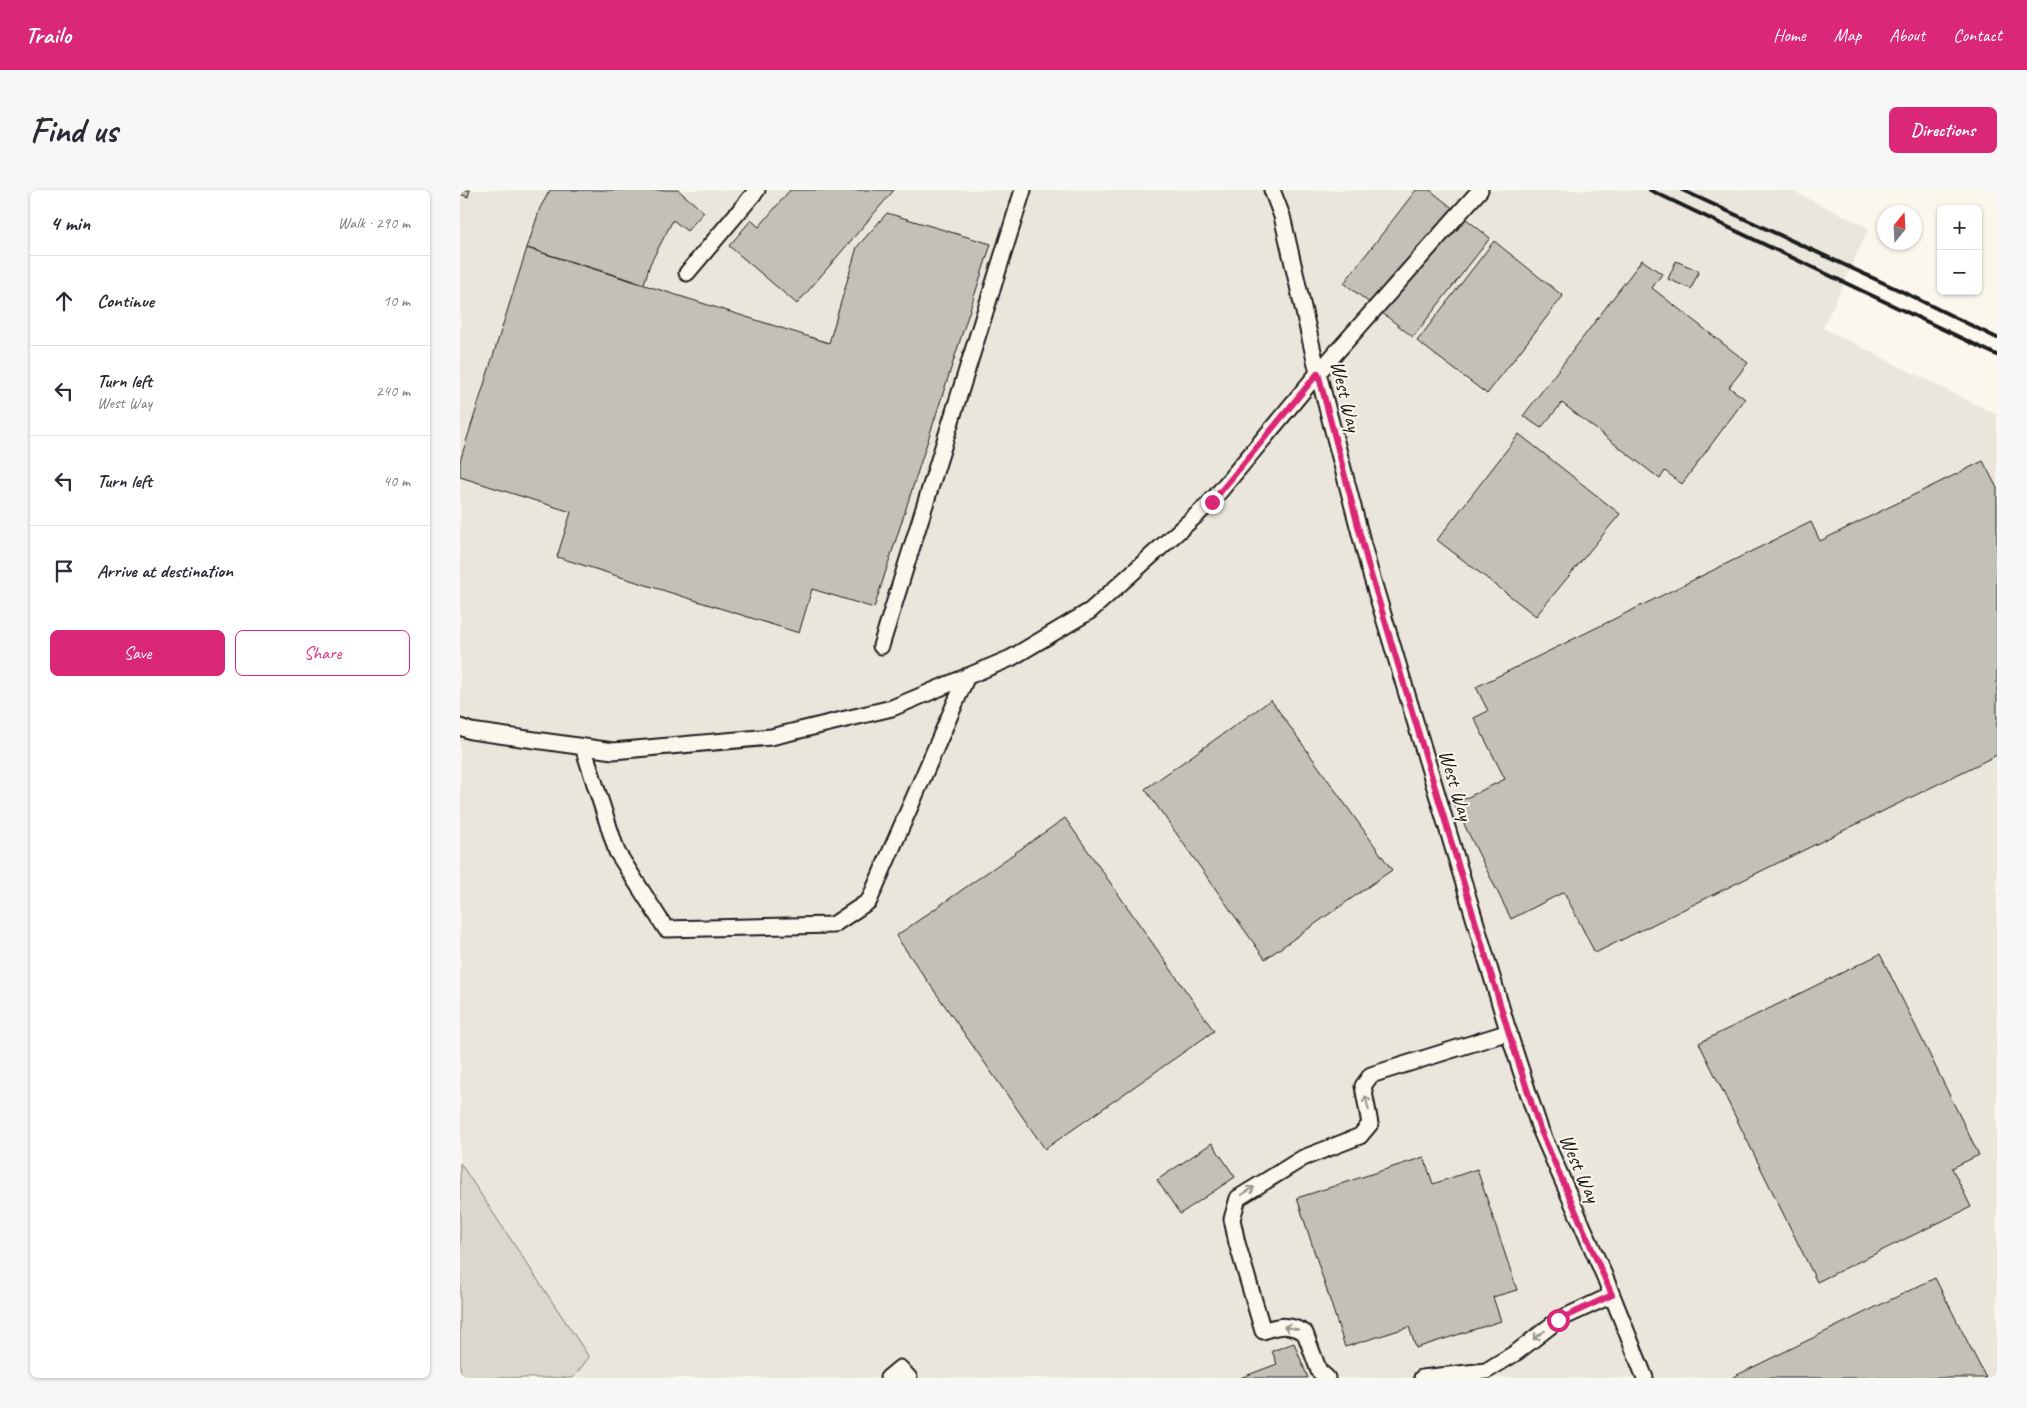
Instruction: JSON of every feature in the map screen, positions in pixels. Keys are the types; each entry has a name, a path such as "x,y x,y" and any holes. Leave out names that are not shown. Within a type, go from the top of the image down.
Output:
{"lane":[{"path":"687,273 757,190"},
{"path":"881,646 1023,190"},
{"name":"West Way","path":"1272,190 1282,216 1318,373 1369,568 1509,1032 1540,1129 1612,1295 1645,1378"},
{"path":"460,727 471,731 613,751 771,737 892,708 1011,658 1090,611 1212,502 1318,373 1480,190"},
{"path":"583,747 617,852 666,928 833,925 869,901 967,676"},
{"path":"1327,1378 1319,1371 1306,1333 1294,1326 1276,1326 1263,1331 1236,1243 1232,1219 1238,1198 1303,1158 1360,1136 1370,1124 1363,1086 1371,1075 1509,1032"},
{"path":"1422,1378 1486,1371 1517,1352 1558,1320 1612,1295"},
{"path":"888,1378 900,1368 909,1378"}],"shaded area":[{"path":"460,190 1790,190 1869,228 1823,328 1997,415 1997,1378 573,1378 589,1357 460,1163"},
{"path":"460,1163 589,1357 573,1378 460,1378"}],"building":[{"path":"460,190 470,190 468,197 460,194"},
{"path":"550,190 678,190 704,212 687,231 673,220 650,264 644,284 527,248 540,208"},
{"path":"790,190 894,190 797,304 729,246 751,220 759,227"},
{"path":"1416,190 1430,190 1490,238 1413,337 1344,283"},
{"path":"887,213 991,244 874,608 812,589 799,633 557,557 571,512 460,477 460,461 527,248 829,343 857,247"},
{"path":"1494,241 1563,296 1487,394 1417,341"},
{"path":"1642,260 1662,274 1652,288 1748,363 1729,387 1745,399 1682,484 1665,471 1660,479 1562,403 1541,428 1523,416"},
{"path":"1676,261 1699,271 1691,289 1668,279"},
{"path":"1519,434 1620,514 1536,616 1437,540"},
{"path":"1983,461 1997,488 1997,755 1595,953 1564,892 1511,919 1454,804 1505,779 1474,718 1488,711 1476,687 1811,522 1820,541"},
{"path":"1271,700 1392,870 1265,959 1145,789"},
{"path":"1065,818 1214,1031 1045,1149 896,936"},
{"path":"1880,954 1979,1155 1952,1168 1971,1207 1817,1282 1699,1043"},
{"path":"1212,1143 1235,1177 1180,1214 1157,1180"},
{"path":"1424,1157 1433,1184 1477,1169 1517,1290 1493,1297 1501,1321 1416,1348 1409,1327 1345,1347 1297,1198"},
{"path":"1935,1278 1986,1378 1733,1377"},
{"path":"1294,1343 1308,1378 1240,1378 1277,1364 1272,1351"}],"railway":[{"path":"1650,190 1997,355"},
{"path":"1682,190 1901,291 1997,338"}],"route":[{"path":"1212,502 1318,373 1369,568 1510,1037 1540,1129 1612,1295 1558,1320"}]}
